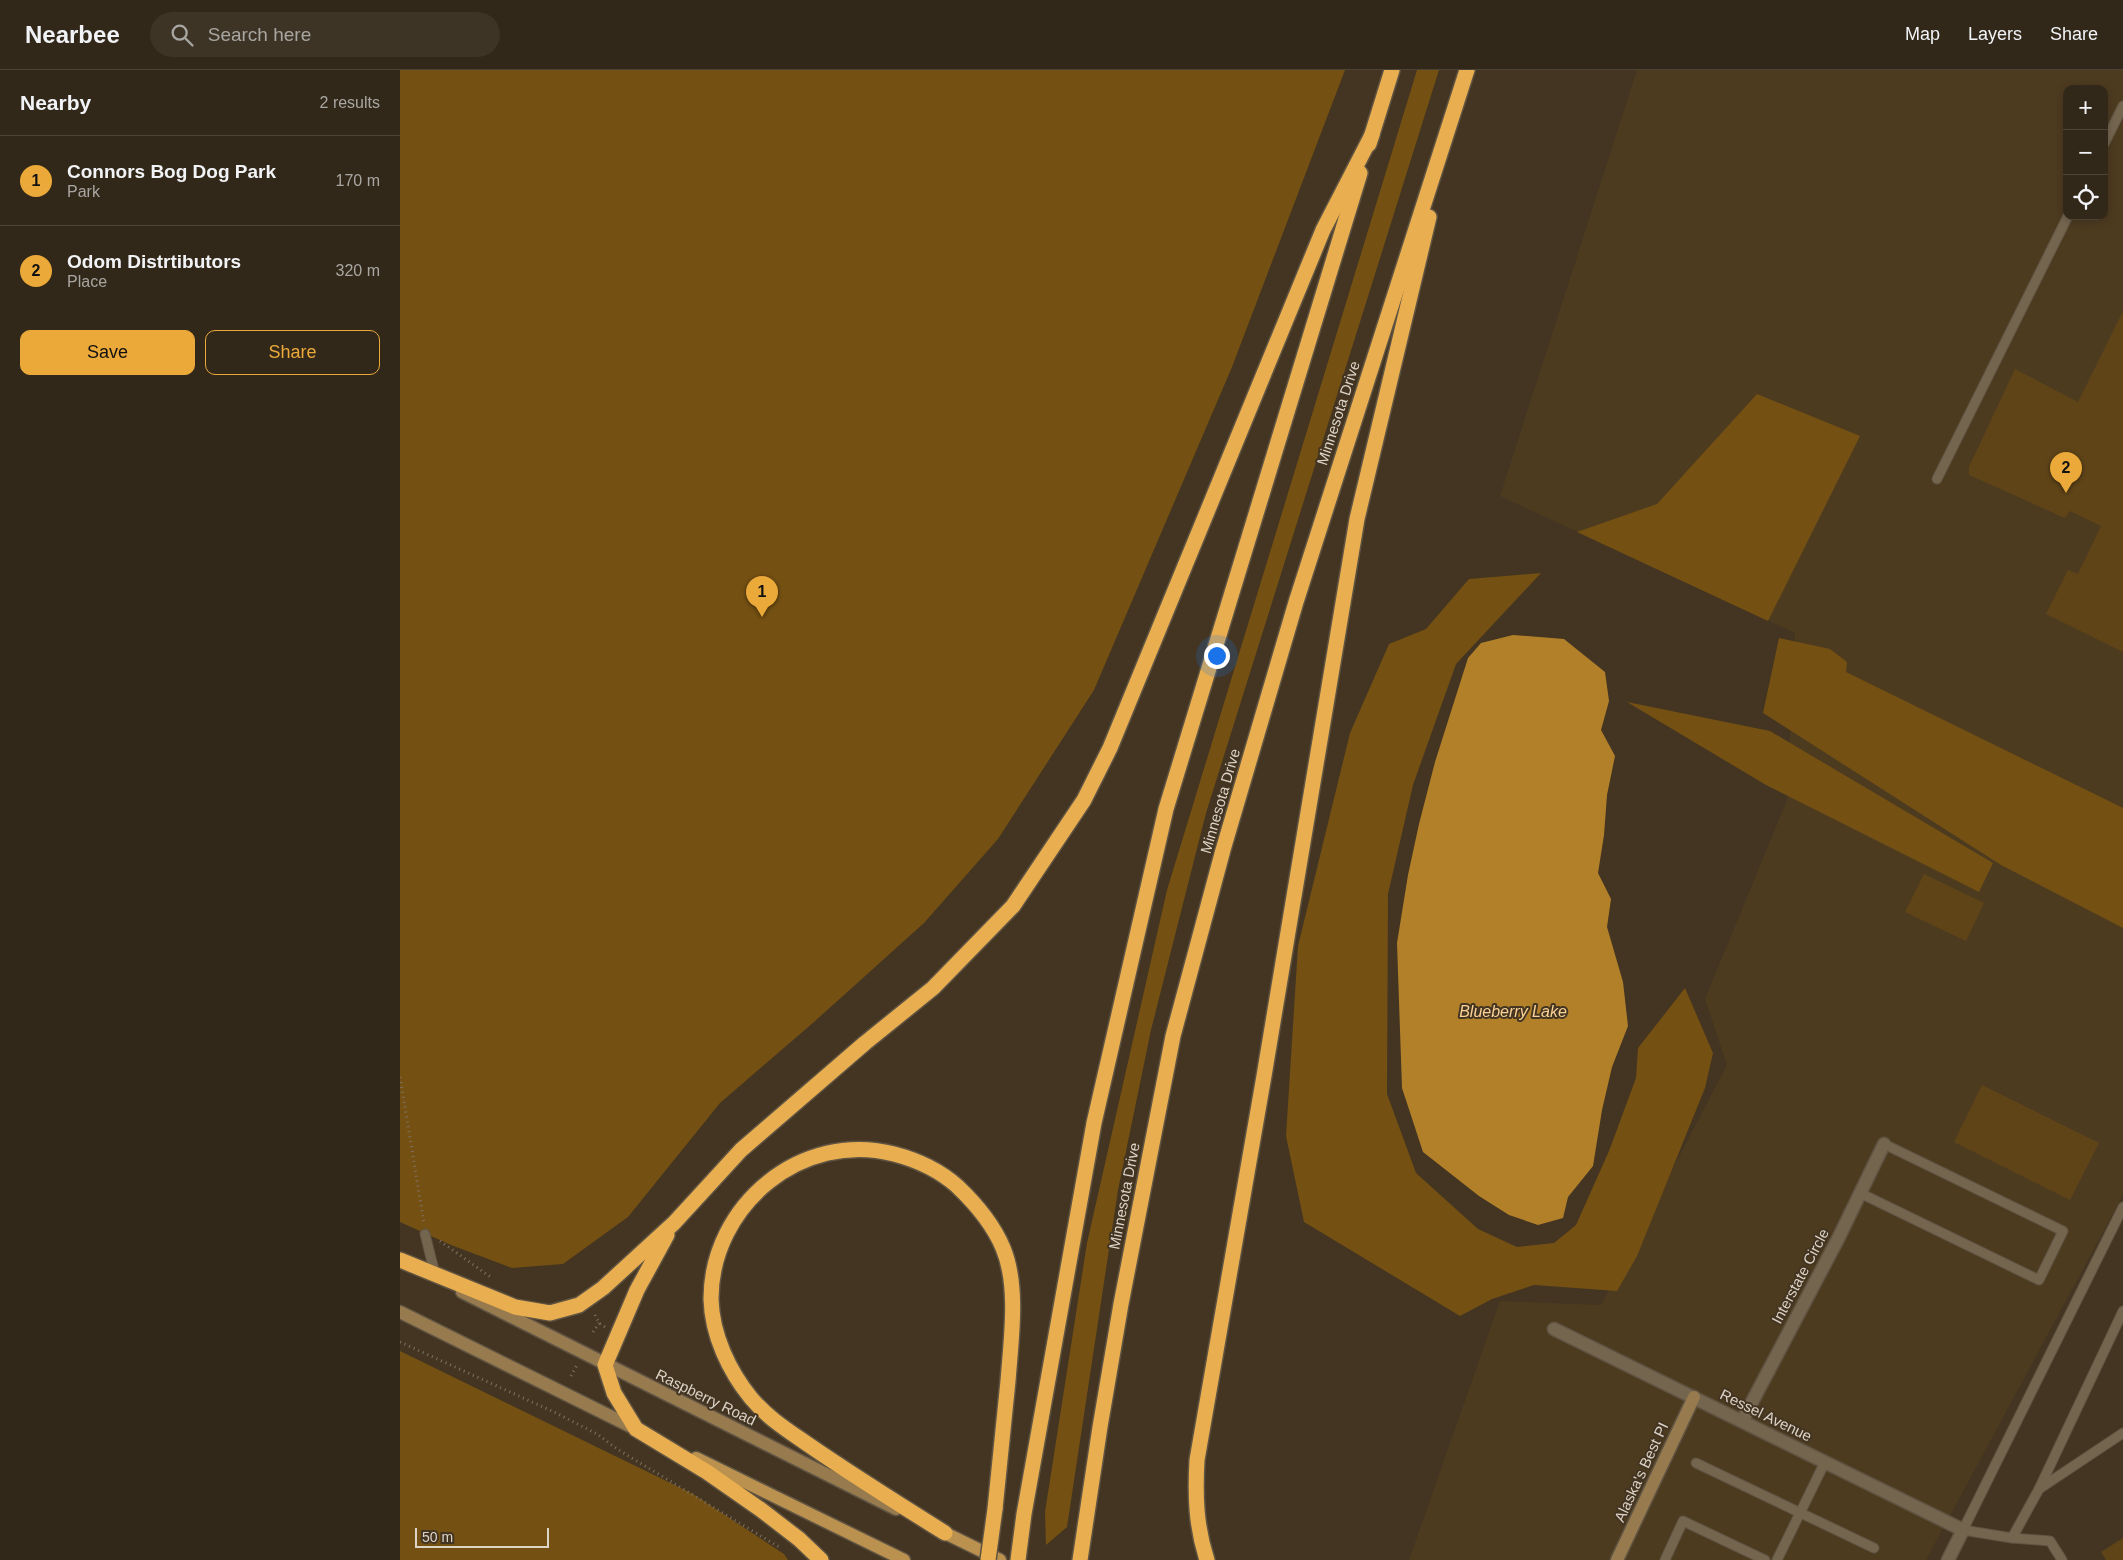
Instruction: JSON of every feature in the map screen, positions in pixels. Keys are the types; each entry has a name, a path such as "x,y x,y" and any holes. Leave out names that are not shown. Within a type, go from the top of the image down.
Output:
{"highway":[{"path":"1018,1560 1024,1514 1094,1123 1166,809 1392,70"},
{"name":"Minnesota Drive","path":"1080,1558 1121,1304 1173,1036 1223,850 1296,602 1467,70"},
{"path":"1207,1560 1198,1526 1196,1502 1197,1460 1264,1076 1357,519 1411,298 1447,132"},
{"path":"400,1260 479,1294 515,1307 550,1313 579,1305 603,1288 674,1223 741,1150 865,1042 932,988 1013,906 1084,800 1110,748 1323,230 1372,135"},
{"path":"945,1533 826,1458 778,1425 751,1399 721,1348 711,1299 714,1271 734,1218 750,1197 768,1180 810,1158 831,1152 861,1150 884,1152 909,1158 928,1166 950,1180 969,1198 987,1219 1003,1248 1011,1275 1012,1338 988,1560"},
{"path":"674,1223 636,1290 605,1365 614,1393 636,1429 707,1472 760,1509 799,1539 822,1560"}],"main road":[{"name":"Raspberry Road","path":"400,1260 605,1365 1000,1560"},
{"path":"400,1312 904,1560"},
{"name":"Alaska's Best PI","path":"1617,1560 1694,1397"}],"street":[{"name":"Interstate Circle","path":"1742,1421 1839,1237 1884,1144"},
{"name":"Ressel Avenue","path":"1554,1329 1963,1530"},
{"path":"1948,1560 1963,1530"}],"lane":[{"path":"2108,136 2123,106"},
{"path":"1937,479 2066,220"},
{"path":"1860,1193 2039,1280 2063,1230 1884,1144"},
{"path":"2062,1560 2050,1541 2012,1538 1963,1530 2123,1207"},
{"path":"425,1231 435,1274"},
{"path":"2012,1538 2039,1489 2123,1312"},
{"path":"2039,1489 2123,1433"},
{"path":"1696,1462 1874,1548"},
{"path":"1777,1560 1802,1513 1825,1462"},
{"path":"1665,1560 1683,1521 1765,1560"}],"path":[{"path":"400,1077 425,1231 498,1283"},
{"path":"595,1314 599,1324 606,1328"},
{"path":"593,1332 599,1324"},
{"path":"400,1342 496,1385 597,1434 785,1550"},
{"path":"571,1376 578,1362"}],"shaded area":[{"path":"400,70 1345,70 1232,367 1094,690 998,839 924,923 720,1103 628,1217 563,1264 512,1268 451,1245 400,1222"},
{"path":"1417,70 1439,70 1206,813 1151,1030 1118,1190 1067,1527 1046,1545 1045,1512 1087,1243 1167,890"},
{"path":"1637,70 2123,70 2123,1195 1926,1560 1409,1560 1500,1301 1601,1305 1727,1065 1705,999 1787,800 1795,633 1500,496"},
{"path":"1757,394 1860,436 1768,621 1577,532 1657,504"},
{"path":"1541,573 1456,664 1413,785 1388,894 1387,1094 1416,1173 1478,1229 1517,1247 1554,1243 1576,1225 1609,1151 1636,1078 1638,1048 1685,988 1713,1053 1705,1088 1637,1256 1617,1291 1534,1285 1492,1299 1460,1316 1304,1222 1286,1136 1298,946 1350,733 1389,644 1426,629 1469,579"},
{"path":"1779,638 1830,649 1847,662 1846,672 2123,808 2123,928 2001,865 1763,713"},
{"path":"1627,702 1770,731 1993,863 1979,892 1766,785"},
{"path":"400,1351 693,1494 784,1554 788,1560 400,1560"}],"water":[{"name":"Blueberry Lake","path":"1513,635 1564,639 1605,672 1609,701 1601,730 1615,756 1607,795 1604,835 1598,873 1611,899 1607,927 1623,982 1628,1026 1612,1067 1602,1110 1593,1166 1568,1197 1563,1218 1538,1225 1509,1215 1479,1196 1423,1152 1402,1088 1397,943 1408,875 1419,824 1435,762 1468,658 1481,643"}],"building":[{"path":"2123,311 2123,652 2046,614 2068,570 2078,574 2101,526 2070,511 2065,518 1969,475 1969,467 2015,369 2078,402"},
{"path":"1924,874 1984,903 1966,941 1905,912"},
{"path":"1982,1085 2099,1143 2070,1200 1954,1142"},
{"path":"2123,1538 2123,1560 2106,1560 2101,1552"}],"place":[{"name":"Odom Distrtibutors","path":"2066,493"},
{"name":"Connors Bog Dog Park","path":"762,617"}]}
